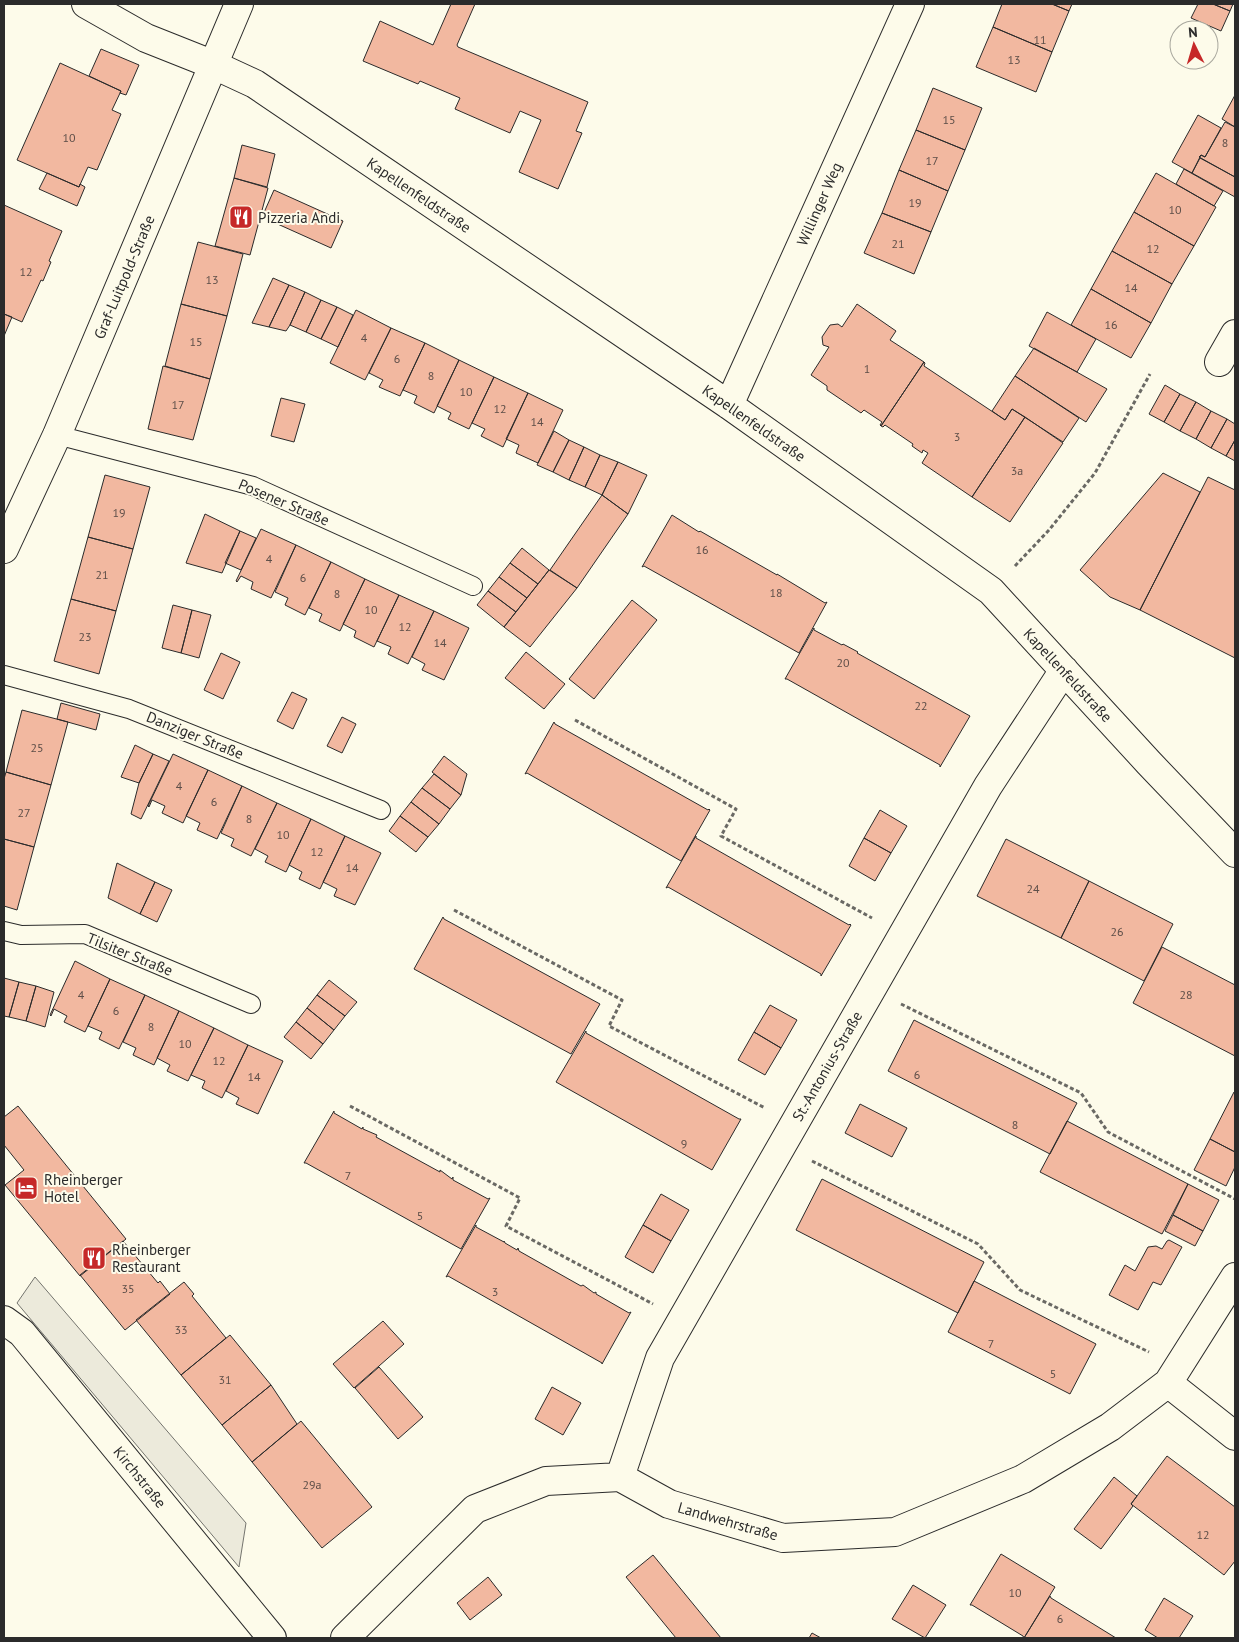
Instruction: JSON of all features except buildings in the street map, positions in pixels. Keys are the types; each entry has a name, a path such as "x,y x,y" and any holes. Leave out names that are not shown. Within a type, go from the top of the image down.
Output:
{"street":[{"name":"Kapellenfeldstraße","path":"86,4 146,38 256,84 729,405 991,591 1235,853"},
{"name":"Graf-Luitpold-Straße","path":"4,549 56,435 239,4"},
{"name":"Willinger Weg","path":"729,405 910,4"},
{"path":"1219,362 1235,334"},
{"name":"St.-Antonius-Straße","path":"620,1477 660,1358 988,786 1064,670"},
{"name":"Landwehrstraße","path":"620,1477 669,1504 782,1538 896,1532 1023,1479 1110,1427 1173,1375 1235,1277"},
{"name":"Kirchstraße","path":"4,1320 22,1333 272,1638"},
{"path":"1173,1375 1235,1436"},
{"path":"345,1638 475,1508 546,1481 620,1477"}],"lane":[{"name":"Posener Straße","path":"56,435 253,486 473,586"},
{"name":"Danziger Straße","path":"4,675 128,709 381,810"},
{"name":"Tilsiter Straße","path":"4,931 21,935 86,934 251,1004"}],"path":[{"path":"991,591 1049,530 1094,473 1150,374"},
{"path":"575,720 736,809 721,836 903,935"},
{"path":"454,910 622,1000 609,1026 788,1135 978,1244 1020,1290 1173,1375"},
{"path":"872,989 1081,1093 1108,1132 1235,1198"},
{"path":"350,1106 520,1198 506,1226 682,1320"}],"shaded area":[{"path":"35,1277 246,1523 239,1567 17,1303"}],"place":[{"name":"Pizzeria Andi","path":"241,217"},
{"name":"Rheinberger Hotel","path":"26,1188"},
{"name":"Rheinberger Restaurant","path":"94,1258"}]}
